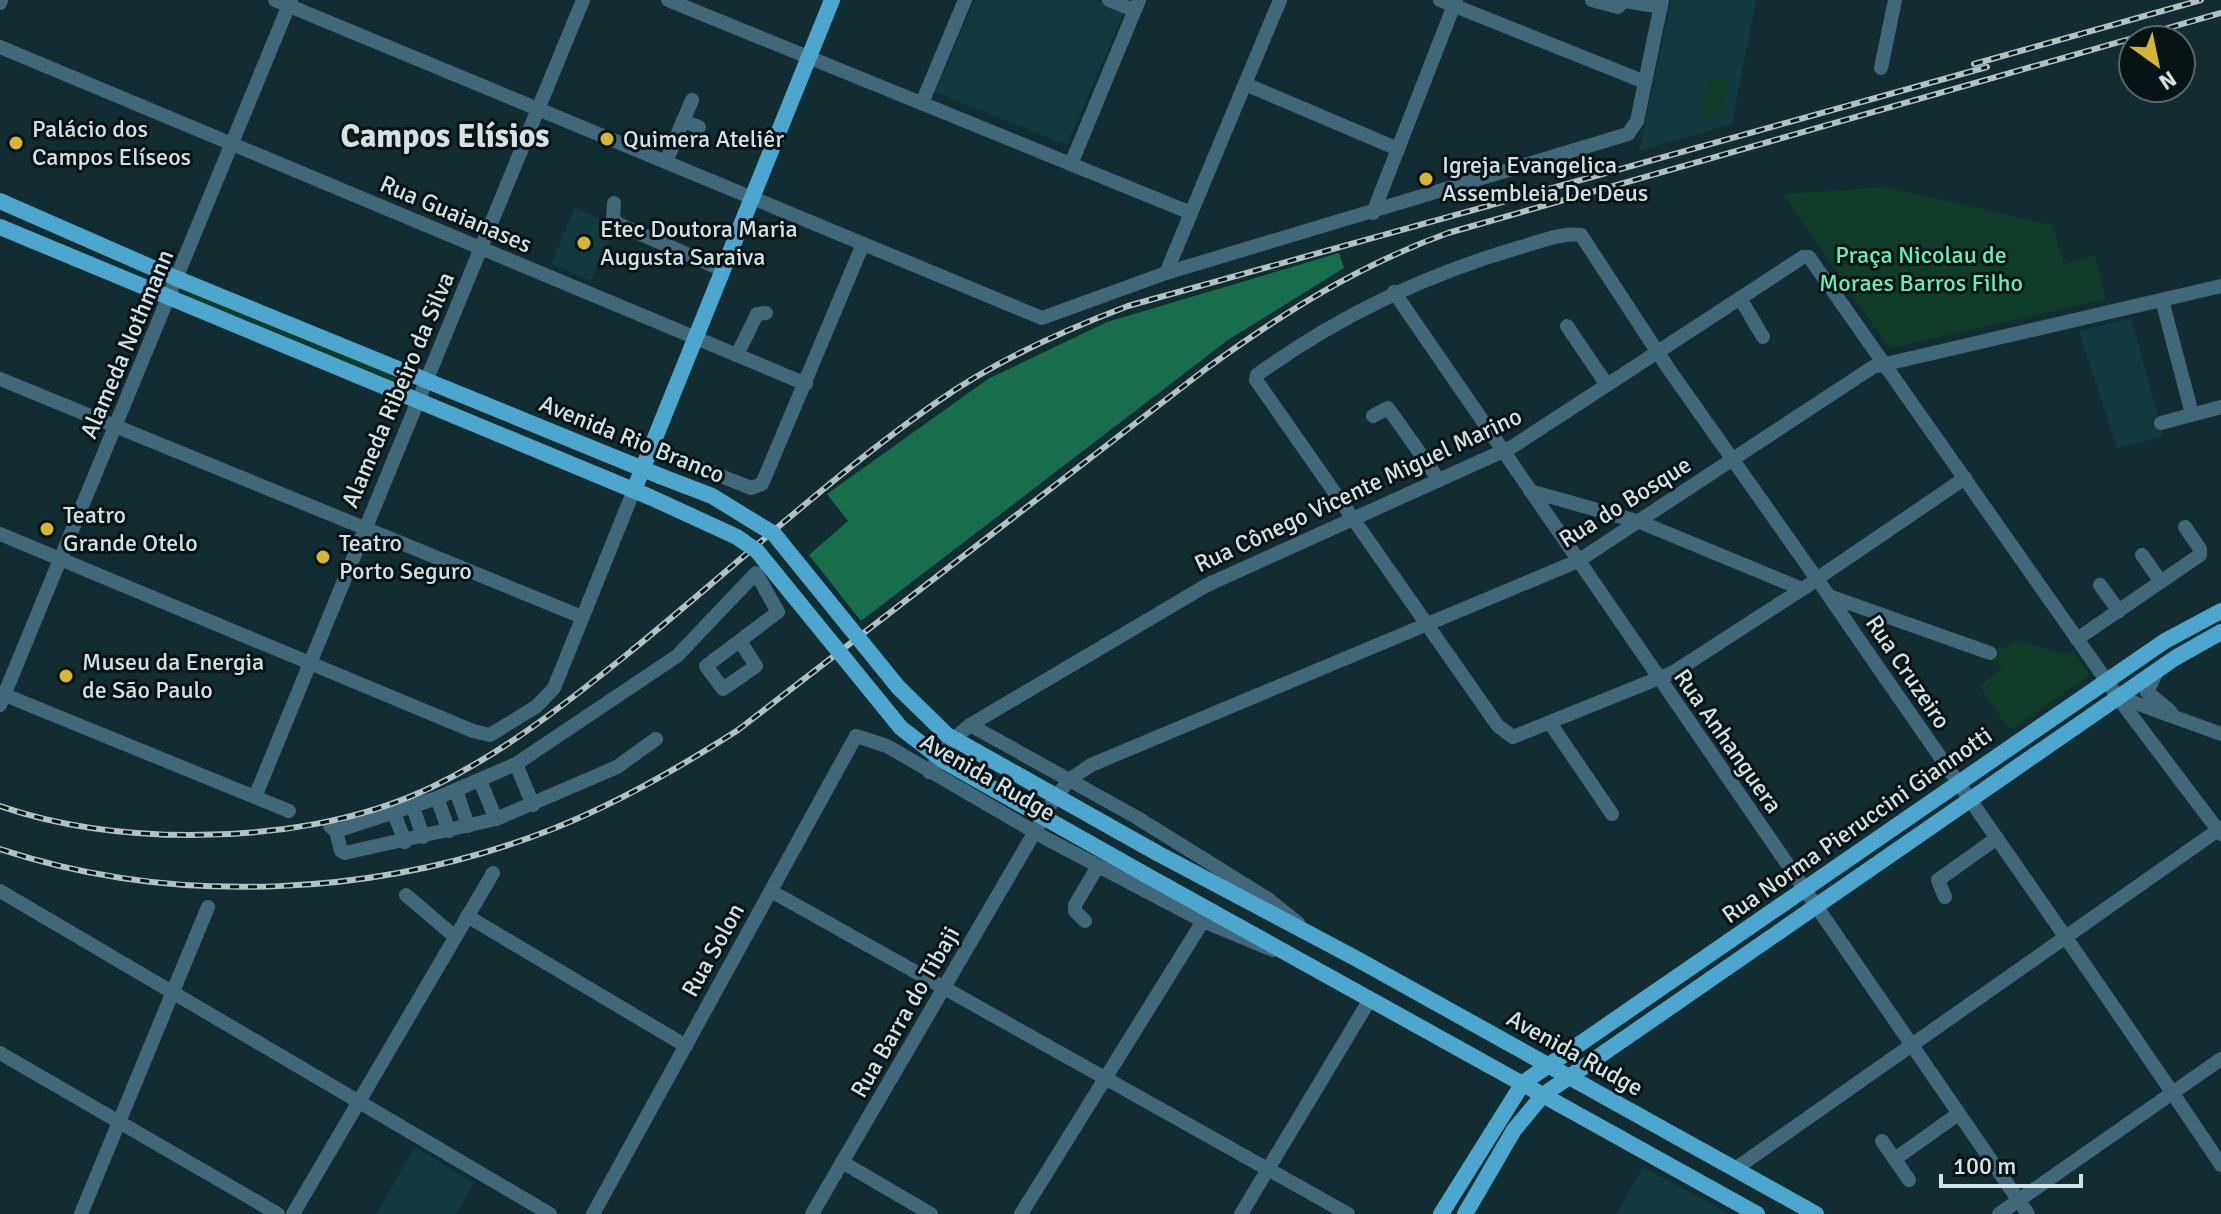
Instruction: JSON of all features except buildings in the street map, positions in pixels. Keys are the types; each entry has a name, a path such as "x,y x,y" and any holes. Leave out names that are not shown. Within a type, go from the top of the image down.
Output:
{"main road":[{"path":"642,494 643,469 651,448 832,0"},
{"name":"Avenida Rio Branco","path":"0,201 178,279 712,496 774,534 898,687 947,735 1157,853"},
{"name":"Avenida Rio Branco","path":"0,227 642,494 737,537 757,551 894,719 917,742 944,761 1146,875"},
{"name":"Rua Norma Pieruccini Giannotti","path":"1523,1083 2165,641 2221,611"},
{"name":"Rua Norma Pieruccini Giannotti","path":"1465,1214 1514,1130 1543,1095 2118,697 2221,632"},
{"name":"Avenida Rudge","path":"1157,853 1816,1214"},
{"name":"Avenida Rudge","path":"1146,875 1757,1214"},
{"path":"1441,1214 1523,1083"}],"street":[{"name":"Alameda Ribeiro da Silva","path":"255,797 583,0"},
{"path":"668,0 1191,213"},
{"path":"922,103 965,0"},
{"path":"1071,164 1136,5 1109,0"},
{"path":"1166,273 1280,0"},
{"path":"285,2 1042,318 1166,273 1611,141 1634,130 1661,4 1625,1 1618,7 1592,0"},
{"path":"1881,68 1895,0"},
{"name":"Alameda Nothmann","path":"1,698 170,300 233,144 285,2"},
{"path":"1373,213 1450,2 1645,82"},
{"name":"Rua Guaianases","path":"0,47 159,110 233,144 806,384"},
{"path":"1245,84 1398,149"},
{"path":"666,162 692,100"},
{"path":"683,121 699,127"},
{"path":"614,203 613,218 618,224 723,270"},
{"name":"Rua Cruzeiro","path":"1394,292 1528,245 1572,234 1581,235 1657,352 2066,936 2221,1165"},
{"path":"806,384 863,244"},
{"name":"Rua Cônego Vicente Miguel Marino","path":"929,772 950,742 970,725 1196,591 1503,451 1803,257 1813,259 1886,363"},
{"name":"Rua do Bosque","path":"1036,832 1069,780 1115,754 1578,561 1861,374 1886,363 2221,286"},
{"path":"1394,292 1350,314 1257,375 1256,380 1429,623 1498,726 1509,736 1521,736 1685,665 1965,478"},
{"name":"Rua Anhanguera","path":"1394,292 2028,1214"},
{"path":"1740,298 1763,337"},
{"path":"2162,300 2192,414"},
{"path":"737,355 757,314 766,313"},
{"path":"1567,326 1607,385"},
{"path":"1735,1169 2220,831 2118,697 1886,363"},
{"path":"0,379 582,617"},
{"name":"Avenida Rio Branco","path":"651,448 751,488 759,487 768,474 806,384"},
{"path":"2161,423 2221,407"},
{"path":"1373,416 1388,408 1439,480"},
{"path":"1530,491 1640,522 1802,589"},
{"path":"0,534 480,734 493,735 518,719 554,688 582,617 642,494"},
{"path":"1611,512 1621,525 1613,539"},
{"path":"2077,639 2201,554 2185,527"},
{"path":"2142,555 2161,582"},
{"path":"656,739 617,767 496,819 405,842 341,851 333,828 353,826 413,807 516,764 677,656 756,573 778,612 740,641"},
{"path":"2100,585 2119,611"},
{"path":"1829,596 1990,653"},
{"path":"2158,670 2149,682 2147,692 2177,717"},
{"path":"2118,697 2221,734"},
{"path":"1,698 289,811"},
{"path":"1550,723 1612,814"},
{"name":"Avenida Rudge","path":"970,725 1069,780 1268,899 1310,935"},
{"name":"Rua Solon","path":"593,1214 852,742 861,736 887,746"},
{"name":"Avenida Rudge","path":"887,746 1036,832 1203,921 1254,945 1281,951"},
{"path":"516,764 533,805"},
{"path":"480,781 496,819"},
{"path":"456,790 468,826"},
{"path":"437,798 449,831"},
{"path":"413,807 423,837"},
{"path":"394,813 405,842"},
{"path":"376,819 383,846"},
{"path":"353,826 360,849"},
{"name":"Rua Barra do Tibaji","path":"812,1214 1036,832"},
{"path":"1945,897 1938,880 1997,838"},
{"path":"1085,921 1075,911 1075,905 1098,866"},
{"path":"293,1214 493,873"},
{"path":"0,891 550,1214"},
{"path":"771,891 1348,1214"},
{"path":"406,895 454,936"},
{"path":"81,1214 208,907"},
{"path":"467,916 686,1046"},
{"path":"1021,1214 1203,921"},
{"path":"1241,1214 1369,1001"},
{"path":"0,1053 278,1214"},
{"path":"1999,1214 2221,1059"},
{"path":"1895,1159 1958,1114"},
{"path":"1882,1141 1909,1180"},
{"path":"842,1162 931,1214"}],"shaded area":[{"path":"975,0 1095,0 1125,11 1067,145 935,92"},
{"path":"1671,0 1756,0 1732,124 1639,151"},
{"name":"Etec Doutora Maria Augusta Saraiva","path":"575,207 615,225 591,281 551,264"},
{"path":"2131,318 2163,434 2159,438 2117,448 2079,331"},
{"path":"415,1147 474,1183 456,1214 376,1214"},
{"path":"1643,1167 1730,1214 1616,1214"}],"green space":[{"path":"1708,76 1730,81 1721,119 1700,114"},
{"name":"Praça Nicolau de Moraes Barros Filho","path":"1885,187 2052,225 2064,264 2095,255 2106,299 1895,347 1886,344 1783,194"},
{"path":"1339,253 1344,268 1228,340 861,621 809,555 848,521 827,494 988,379 1107,322"},
{"path":"189,290 409,380 405,389 186,297"},
{"path":"2015,640 2067,655 2073,651 2090,675 2010,730 1979,686 2004,667 1990,662 1998,647 2003,648"}],"railway":[{"path":"1974,64 2201,0"},
{"path":"0,849 67,868 137,880 208,886 279,886 350,880 420,869 489,851 555,828 649,784 738,730 1207,368 1293,310 1383,260 1448,233 2221,13"},
{"path":"0,806 95,828 192,835 253,832 315,824 404,799 458,774 532,727 625,656 817,494 896,432 982,373 1054,337 1128,306 1987,67"}],"place":[{"name":"Quimera Ateliêr","path":"607,139"},
{"name":"Palácio dos Campos Elíseos","path":"16,143"},
{"name":"Igreja Evangelica Assembleia De Deus","path":"1426,179"},
{"name":"Etec Doutora Maria Augusta Saraiva","path":"584,243"},
{"name":"Teatro Grande Otelo","path":"47,529"},
{"name":"Teatro Porto Seguro","path":"323,557"},
{"name":"Museu da Energia de São Paulo","path":"66,676"}],"district":[{"name":"Campos Elísios","path":"445,136"}]}
